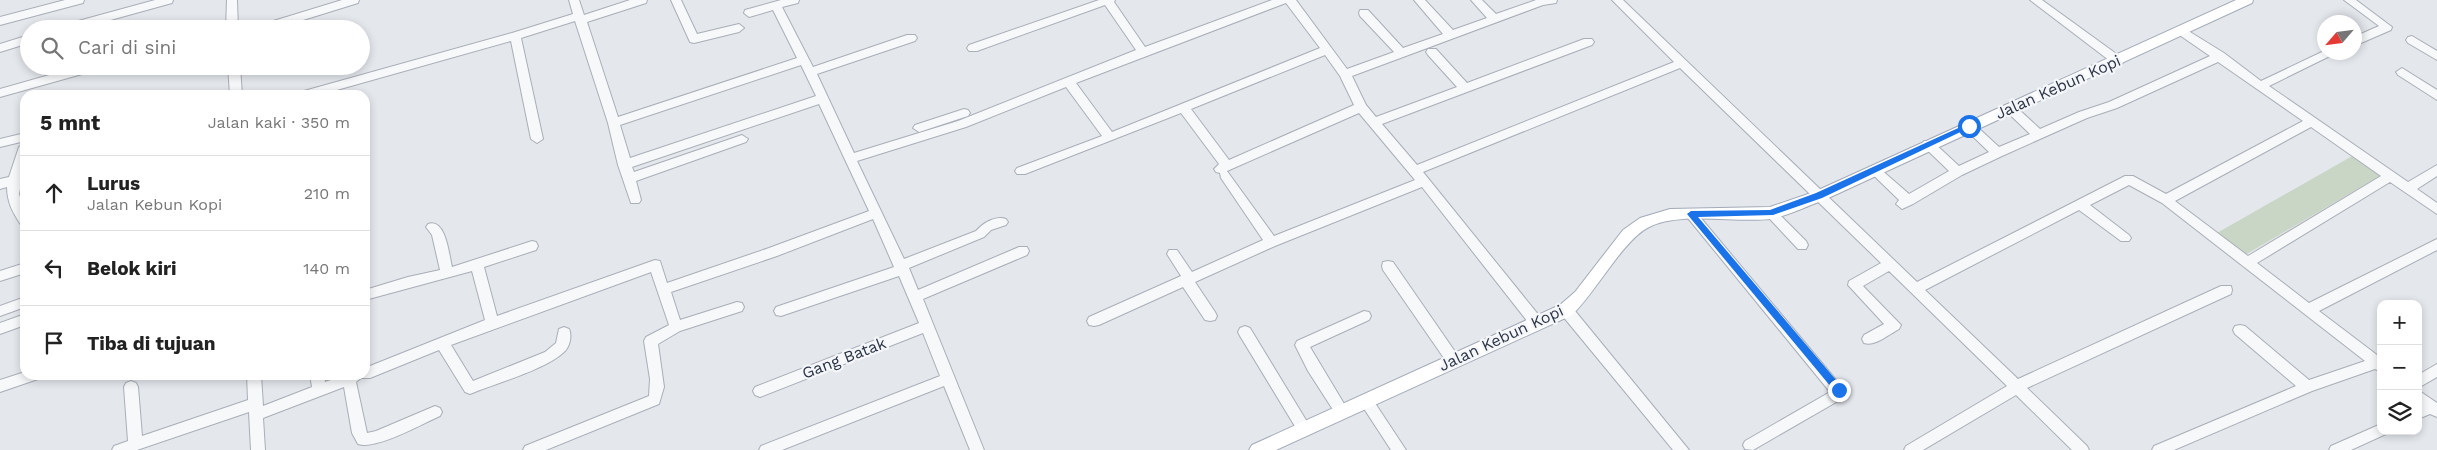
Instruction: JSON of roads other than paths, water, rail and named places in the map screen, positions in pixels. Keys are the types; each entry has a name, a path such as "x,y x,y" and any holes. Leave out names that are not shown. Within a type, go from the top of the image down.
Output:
{"main road":[{"name":"Jalan Kebun Kopi","path":"1258,450 1566,310 1581,296 1628,234 1645,222 1670,216 1691,214 1770,213 1819,196 1928,144 2118,61 2247,0"}],"street":[{"path":"0,21 79,0"},
{"path":"96,20 168,0"},
{"path":"231,20 232,0"},
{"path":"290,20 354,0"},
{"path":"574,0 614,123 624,166 635,200"},
{"path":"322,90 642,0"},
{"path":"676,0 694,39 740,28"},
{"path":"749,13 794,0"},
{"path":"973,48 1109,0 1143,52"},
{"path":"849,155 962,124 1143,52 1283,0"},
{"path":"1290,0 1345,74 1361,108 1414,170 1536,322"},
{"path":"1419,0 1451,35"},
{"path":"1476,0 1494,19"},
{"path":"1616,0 1892,264 2082,450"},
{"path":"2035,0 2118,61"},
{"path":"2353,2 2368,0"},
{"path":"1345,74 1544,1"},
{"path":"2353,2 2387,27 2362,38"},
{"path":"776,5 808,66 916,296 977,450"},
{"path":"1364,13 1401,53"},
{"path":"2182,31 2437,208"},
{"path":"516,36 537,139"},
{"path":"614,123 911,38"},
{"path":"2412,40 2437,56"},
{"path":"0,48 20,42"},
{"path":"1374,123 1588,42"},
{"path":"1021,171 1110,138 1328,49"},
{"path":"1432,52 1466,89"},
{"path":"1874,170 1905,203 1958,172 1998,153 2039,134 2113,105 2220,56"},
{"path":"2262,85 2317,59"},
{"path":"1414,170 1682,63"},
{"path":"2402,72 2437,96"},
{"path":"33,90 72,75"},
{"path":"235,75 236,90"},
{"path":"1069,82 1110,138"},
{"path":"0,93 20,91"},
{"path":"624,166 823,98"},
{"path":"1183,107 1271,242"},
{"path":"1224,170 1361,108"},
{"path":"2010,108 2039,134"},
{"path":"849,155 964,113"},
{"path":"2166,200 2313,121"},
{"path":"1969,126 1998,153"},
{"path":"0,144 20,138"},
{"path":"628,179 742,139"},
{"path":"1928,144 1958,172"},
{"path":"20,162 14,180 12,197 14,208 20,216"},
{"path":"2408,188 2437,170"},
{"path":"2248,262 2391,176"},
{"path":"1916,288 2129,179 2166,200 2310,309 2377,363"},
{"path":"0,184 14,180"},
{"path":"1094,321 1271,242 1423,182"},
{"path":"2080,204 2125,238"},
{"path":"664,289 773,252 876,213"},
{"path":"1770,213 1802,245"},
{"path":"1691,214 1840,393 1750,445"},
{"path":"781,311 902,268 980,234 987,227 1002,222"},
{"path":"432,227 438,233 447,274"},
{"path":"2310,309 2437,244"},
{"path":"370,293 408,282 447,274 532,246"},
{"path":"916,296 1023,251"},
{"path":"1173,254 1210,316"},
{"path":"477,264 492,322"},
{"path":"1869,339 1894,325 1854,285 1892,264"},
{"path":"370,371 492,322 655,265 676,327"},
{"path":"1388,266 1454,360"},
{"path":"0,276 20,270"},
{"path":"1911,450 2018,386 2226,290"},
{"path":"0,311 20,304"},
{"path":"530,450 654,400 657,391 650,350 651,341 676,327 737,307"},
{"path":"1566,310 1682,450"},
{"path":"1342,412 1313,368 1302,346 1364,316"},
{"path":"0,329 20,321"},
{"name":"Gang Batak","path":"760,391 927,326"},
{"path":"2240,330 2307,387"},
{"path":"1245,332 1304,429"},
{"path":"442,343 470,388 550,356 562,346 564,333"},
{"path":"2160,450 2307,387 2377,366"},
{"path":"2422,379 2437,370"},
{"path":"766,450 950,378"},
{"path":"0,386 20,380"},
{"path":"254,380 258,450"},
{"path":"318,380 319,392"},
{"path":"119,450 319,392 348,380"},
{"path":"358,380 358,427 363,440 378,437 435,412"},
{"path":"131,386 135,444"},
{"path":"2422,399 2434,409"},
{"path":"1366,401 1399,450"},
{"path":"2336,450 2377,432"}]}
